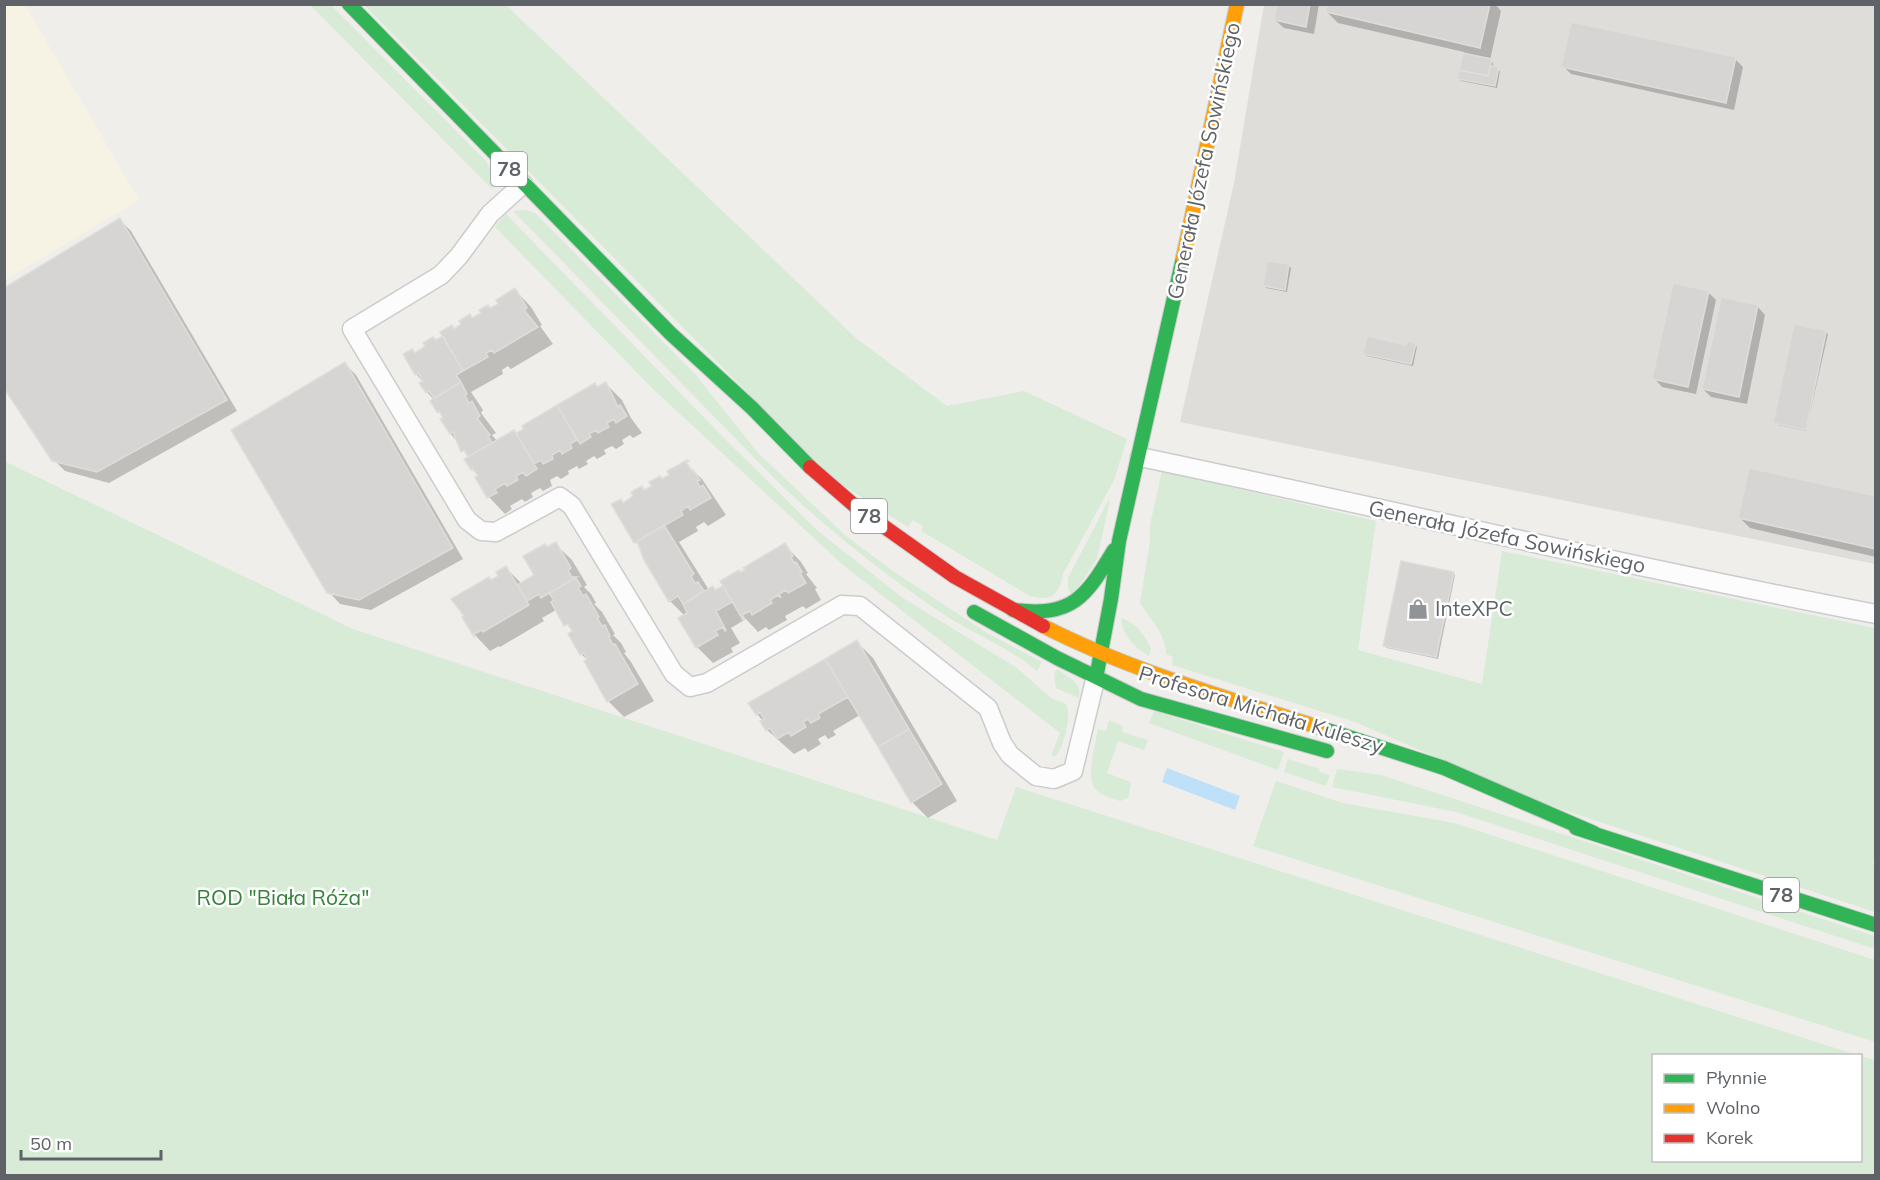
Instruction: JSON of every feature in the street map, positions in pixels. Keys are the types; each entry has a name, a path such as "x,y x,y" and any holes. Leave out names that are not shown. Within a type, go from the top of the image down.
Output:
{"main road":[{"name":"Profesora Michała Kuleszy","path":"349,4 670,333 752,408 812,469 855,506 955,577 1010,609 1101,653 1172,680 1444,768 1593,833"},
{"name":"Generała Józefa Sowińskiego","path":"1096,676 1119,541 1140,457 1237,4"},
{"name":"Profesora Michała Kuleszy","path":"670,333 730,406"},
{"path":"1010,609 1044,613 1071,604 1085,593 1097,578 1119,541"},
{"name":"Profesora Michała Kuleszy","path":"963,605 1022,640 1141,699 1342,756"},
{"name":"78","path":"1496,806 1593,833 1875,925"}],"street":[{"path":"523,184 490,214 459,256 441,275 352,329 467,520 481,531 496,532 548,502 560,497 566,501 572,506 674,674 690,687 707,683 842,605 860,606 988,708 1002,743 1010,755 1026,768 1037,765 1056,769 1064,775 1073,771 1096,676"},
{"name":"Generała Józefa Sowińskiego","path":"1140,457 1725,585 1875,614"}],"shaded area":[{"path":"4,5 25,5 139,200 5,280"},
{"path":"1264,5 1875,5 1875,564 1180,422 1234,183"}],"green space":[{"path":"310,5 331,5 486,161 493,175 493,190"},
{"path":"364,5 506,5 856,338 947,406 1024,391 1127,439 1114,480 1063,574 1056,592 1043,598 1030,596 921,531 923,526 913,520 908,527 832,478"},
{"path":"525,210 535,213 695,374 758,453 846,536 893,571 987,633 1042,662 1037,671 1016,655 946,616 881,570 780,484 513,211"},
{"path":"506,214 819,532 903,598 1017,668 1051,698 1066,704 1068,715 1066,730 1056,756 1051,756 1060,733 843,565 653,389 495,227"},
{"name":"ROD \"Biała Róża\"","path":"4,461 353,629 997,840 1016,787 1854,1054 1652,1054 1652,1162 1862,1162 1862,1057 1875,1060 1875,1175 5,1175"},
{"path":"1162,471 1376,521 1358,650 1482,684 1502,551 1875,628 1876,846 1873,864 1875,865 1875,912 1539,802 1355,722 1172,665 1173,657 1166,654 1160,633 1140,603 1150,542 1150,525"},
{"path":"1110,500 1097,559 1072,597 1068,588 1068,578"},
{"path":"1121,618 1136,626 1143,634 1151,649 1149,656 1130,640"},
{"path":"1057,669 1076,684 1079,698 1056,688 1054,674"},
{"path":"1154,711 1284,752 1278,770 1149,723"},
{"path":"1109,720 1123,726 1122,732 1148,740 1144,750 1118,741 1107,773 1130,782 1128,798 1120,801 1099,792 1094,787 1091,775 1098,729 1106,731"},
{"path":"1288,759 1320,769 1319,772 1330,775 1326,786 1284,772"},
{"path":"1337,769 1381,775 1875,936 1875,949 1456,812 1332,787"},
{"path":"1276,781 1343,803 1454,823 1875,960 1875,1042 1253,846"}],"water":[{"path":"1167,768 1240,796 1235,810 1162,782"}],"building":[{"path":"1277,4 1310,4 1306,27 1274,20"},
{"path":"1327,4 1490,4 1480,48 1326,12"},
{"path":"1571,22 1736,57 1726,103 1561,67"},
{"path":"1463,53 1492,59 1488,76 1459,70"},
{"path":"1490,66 1499,67 1495,86 1457,79 1459,70 1488,76"},
{"path":"120,218 227,400 97,472 52,461 4,388 4,288"},
{"path":"1267,261 1289,264 1285,290 1263,286"},
{"path":"1673,283 1709,291 1688,387 1652,379"},
{"path":"515,288 527,308 524,310 538,327 494,353 492,350 486,353 488,357 463,371 440,332 452,325 454,329 461,324 459,321 470,314 472,318 488,305 490,308 498,304 496,300"},
{"path":"1721,297 1758,305 1739,397 1702,389"},
{"path":"1794,324 1828,331 1806,430 1773,423"},
{"path":"443,336 463,371 456,375 461,382 434,398 429,391 426,393 419,383 423,381 418,373 415,375 403,354 412,349 415,353 425,346 423,343 433,337 436,340"},
{"path":"1367,336 1406,345 1407,341 1416,343 1411,364 1363,354"},
{"path":"345,362 453,548 359,600 327,593 231,430"},
{"path":"461,382 469,403 472,401 480,416 477,418 490,435 488,436 492,443 468,457 464,450 461,452 453,432 450,434 440,419 443,418 439,411 437,412 430,401"},
{"path":"606,382 618,407 620,405 627,416 616,423 614,419 607,423 609,427 598,433 596,430 589,434 591,437 580,444 557,405 595,383 597,387"},
{"path":"557,405 577,440 570,444 572,448 562,454 560,450 552,455 553,459 543,464 541,460 534,464 516,433 524,429 522,426"},
{"path":"514,430 537,469 526,476 523,472 516,476 518,480 507,486 505,483 495,489 497,493 487,498 475,477 478,476 464,459"},
{"path":"687,460 689,461 686,462 700,480 697,481 700,487 703,485 711,498 690,510 688,506 681,511 683,515 634,543 611,504 621,499 623,503 633,496 631,492 642,486 644,490 652,486 649,482 660,476 662,479 669,475 667,471"},
{"path":"1749,468 1876,496 1876,549 1738,518"},
{"path":"664,525 694,574 691,576 695,583 698,582 704,591 683,604 678,596 669,602 644,560 637,541"},
{"path":"556,542 571,568 568,571 572,577 577,577 541,598 539,594 527,601 517,585 534,575 523,556 545,544 547,547"},
{"path":"785,543 806,583 788,593 786,590 779,594 781,598 778,595 770,600 772,603 752,615 750,611 742,615 745,619 743,620 720,581 739,570 741,572 745,570 743,568"},
{"name":"InteXPC","path":"1401,561 1454,572 1436,657 1383,646"},
{"path":"506,566 529,605 483,632 482,630 474,634 474,637 462,617 464,616 451,599 489,577 491,580 498,576 496,572"},
{"path":"576,578 581,586 578,588 583,596 586,594 599,617 597,618 602,626 605,625 613,645 615,644 638,684 607,702 584,661 587,659 584,653 580,655 568,634 572,631 568,624 564,626 551,602 554,600 549,593"},
{"path":"713,586 715,590 723,586 732,602 716,611 726,630 723,627 715,631 718,635 696,648 678,618 687,613 683,604"},
{"path":"857,640 909,729 878,747 825,659"},
{"path":"825,659 848,697 818,714 820,718 811,723 808,719 803,722 806,727 791,736 789,732 777,739 770,728 766,731 760,721 764,719 760,712 756,715 748,703"},
{"path":"909,729 942,784 911,803 878,747"}],"traffic: fast":[{"path":"349,4 670,333 752,408 810,467"},
{"path":"1097,673 1119,541 1183,258"},
{"path":"1013,610 1050,610 1064,607 1075,601 1094,581 1114,550"},
{"path":"974,612 1057,658 1141,699 1327,751"},
{"path":"1321,728 1444,768 1594,833"},
{"path":"1576,828 1876,925"}],"traffic: slow":[{"path":"1183,258 1237,4"},
{"path":"1043,626 1110,657 1145,670 1321,728"}],"traffic: jam":[{"path":"810,467 855,506 955,577 1043,626"}],"place":[{"name":"InteXPC","path":"1418,609"}]}
